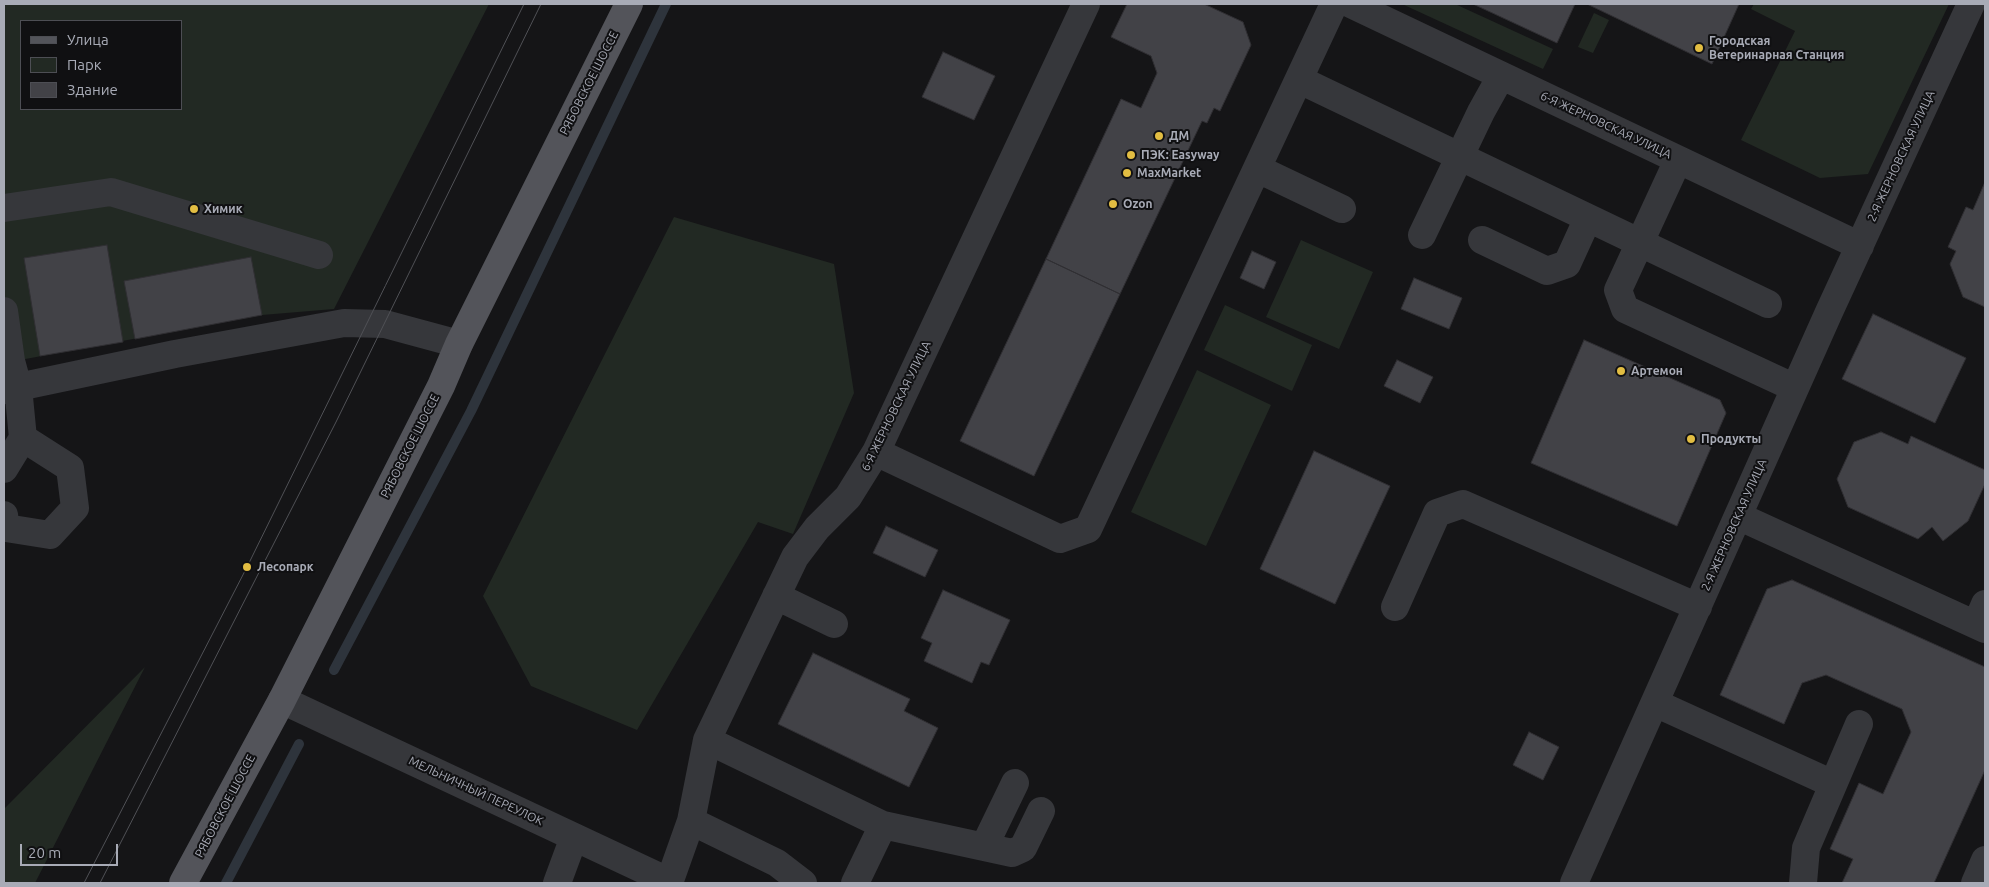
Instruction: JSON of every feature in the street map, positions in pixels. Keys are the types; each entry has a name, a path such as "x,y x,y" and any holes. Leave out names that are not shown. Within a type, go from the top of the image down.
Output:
{"main road":[{"name":"РЯБОВСКОЕ ШОССЕ","path":"183,883 282,700 441,386 458,344 629,4"}],"street":[{"name":"6-Я ЖЕРНОВСКАЯ УЛИЦА","path":"669,882 691,821 707,740 795,557 817,528 848,497 876,452 1086,4"},
{"path":"876,452 1060,539 1088,529 1334,4"},
{"name":"6-Я ЖЕРНОВСКАЯ УЛИЦА","path":"1352,4 1860,246"},
{"name":"2-Я ЖЕРНОВСКАЯ УЛИЦА","path":"1574,883 1795,388 1971,4"},
{"path":"1422,235 1481,112 1501,76"},
{"path":"1300,80 1768,304"},
{"path":"1678,160 1618,290 1625,309 1795,388"},
{"path":"1258,169 1342,209"},
{"path":"4,208 111,192 319,255"},
{"path":"1482,240 1547,271 1567,264 1588,218"},
{"path":"4,311 11,361 11,389 22,438 4,469"},
{"path":"11,389 175,354 344,323 385,324 458,344"},
{"path":"4,515 6,528 50,535 75,508 70,468 22,438"},
{"path":"1395,607 1437,513 1463,504 1698,607"},
{"path":"1738,516 1982,619"},
{"path":"776,596 834,624"},
{"name":"МЕЛЬНИЧНЫЙ ПЕРЕУЛОК","path":"282,700 669,882"},
{"path":"1655,703 1833,784"},
{"path":"1803,883 1806,848 1859,724"},
{"path":"707,740 884,825 1012,853 1023,848 1041,811"},
{"path":"984,847 1015,783"},
{"path":"691,821 778,863 803,883"},
{"path":"855,883 884,825"},
{"path":"557,883 574,837"},
{"path":"1975,883 1985,860"}],"green space":[{"name":"Химик","path":"4,4 489,4 334,309 262,315 4,363"},
{"path":"1402,4 1455,4 1553,49 1543,69"},
{"path":"1754,4 1949,4 1868,174 1820,178 1741,140 1795,31 1751,9"},
{"path":"1594,13 1609,20 1593,53 1578,47"},
{"path":"674,217 834,264 854,393 793,534 758,522 637,730 531,686 483,596"},
{"path":"1301,240 1373,272 1339,349 1266,317"},
{"path":"1225,305 1312,345 1292,391 1204,350"},
{"path":"1197,370 1271,405 1206,546 1131,512"},
{"path":"145,667 35,883 4,883 4,809"}],"building":[{"path":"1127,4 1204,4 1243,22 1251,45 1220,111 1214,108 1207,123 1202,121 1120,294 1046,259 1121,99 1141,108 1157,73 1151,56 1111,37"},
{"path":"1473,4 1575,4 1557,43"},
{"name":"Городская Ветеринарная Станция","path":"1587,4 1739,4 1712,64"},
{"path":"943,52 995,76 974,120 922,97"},
{"path":"1985,182 1985,307 1963,297 1950,264 1956,251 1948,247 1966,207 1973,210"},
{"path":"107,245 123,342 40,356 24,258"},
{"path":"1252,251 1276,262 1264,289 1240,278"},
{"path":"251,257 262,315 135,339 124,281"},
{"path":"1046,259 1120,294 1034,476 960,441"},
{"path":"1414,278 1462,298 1449,329 1401,309"},
{"path":"1873,314 1966,358 1935,423 1842,379"},
{"path":"1584,340 1720,400 1726,413 1677,526 1531,463"},
{"path":"1397,360 1433,377 1420,403 1384,386"},
{"path":"1881,432 1908,444 1911,436 1985,470 1985,484 1968,521 1943,541 1932,527 1918,539 1848,507 1837,479 1854,442"},
{"path":"1314,451 1390,486 1335,604 1260,569"},
{"path":"886,526 938,550 925,577 873,553"},
{"path":"1792,580 1985,667 1985,770 1934,883 1842,883 1853,859 1830,849 1859,783 1883,794 1911,732 1902,709 1826,675 1802,683 1784,724 1720,695 1767,589"},
{"path":"943,590 1010,620 989,665 981,662 972,683 924,661 932,643 921,638"},
{"path":"813,653 910,699 904,711 938,728 909,787 778,724"},
{"path":"1529,732 1559,747 1543,780 1513,765"}],"waterway":[{"path":"334,670 471,411 666,4"},
{"path":"226,883 299,744"}],"tram line":[{"path":"84,883 247,567 524,4"},
{"path":"100,883 336,422 541,4"}],"place":[{"name":"Городская Ветеринарная Станция","path":"1699,48"},
{"name":"ДМ","path":"1159,136"},
{"name":"ПЭК: Easyway","path":"1131,155"},
{"name":"MaxMarket","path":"1127,173"},
{"name":"Ozon","path":"1113,204"},
{"name":"Химик","path":"194,209"},
{"name":"Артемон","path":"1621,371"},
{"name":"Продукты","path":"1691,439"},
{"name":"Лесопарк","path":"247,567"}]}
